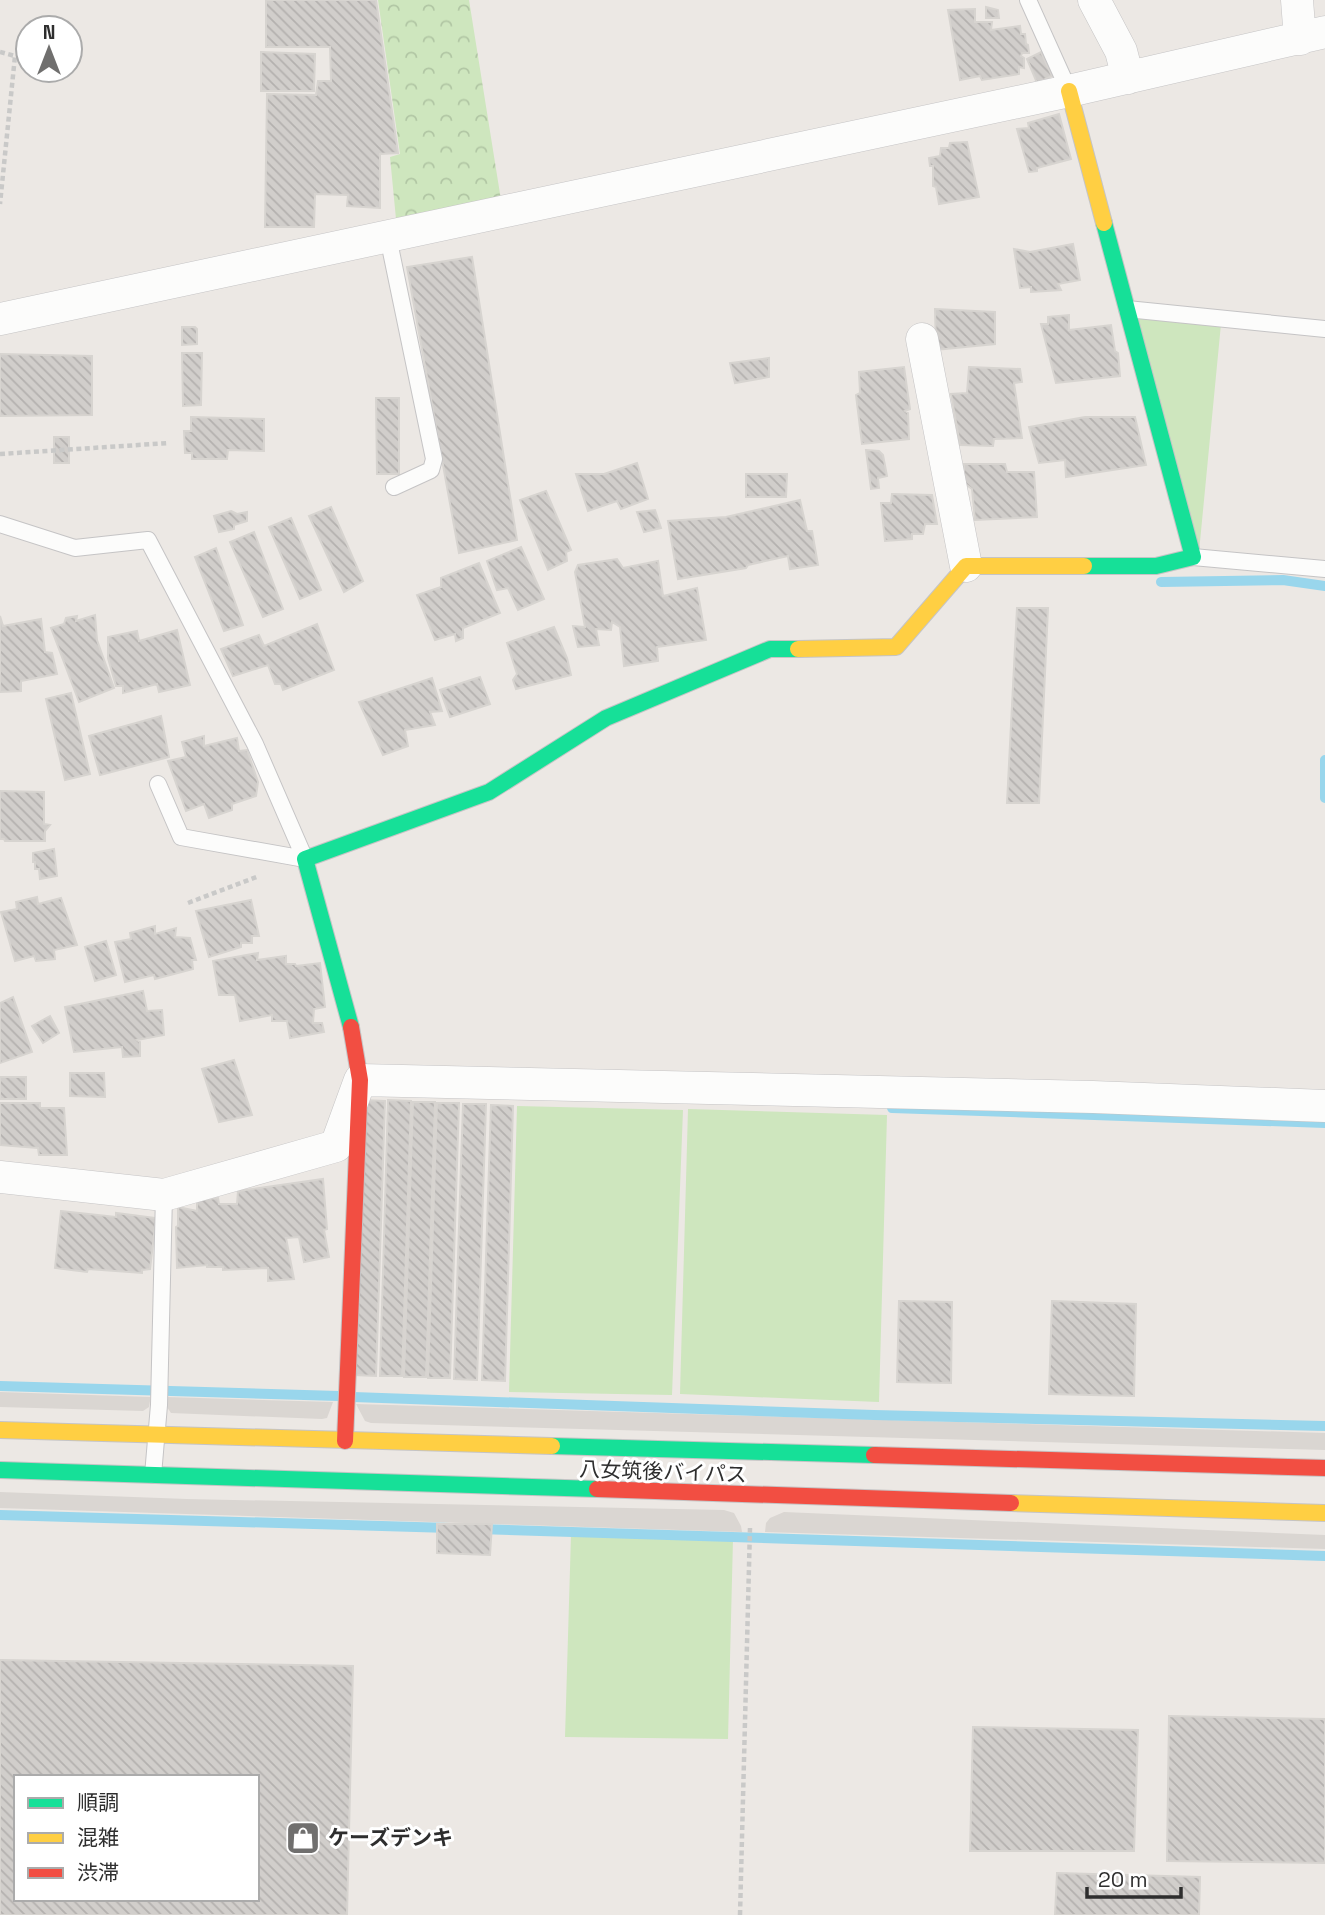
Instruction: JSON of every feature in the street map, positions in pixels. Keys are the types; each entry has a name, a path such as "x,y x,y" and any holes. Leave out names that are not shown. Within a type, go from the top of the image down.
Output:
{"main road":[{"path":"345,1441 360,1080 349,1018 305,859 489,792 606,718 770,649 896,647 966,566 1156,566 1194,557 1069,91"},
{"name":"八女筑後バイパス","path":"0,1430 1325,1468"},
{"name":"八女筑後バイパス","path":"0,1470 1325,1513"}],"street":[{"path":"1094,0 1121,51 1128,78"},
{"path":"0,319 1069,91 1312,35 1297,0"},
{"path":"922,340 966,566"},
{"path":"0,1177 164,1195 336,1146 360,1080 1093,1097 1325,1106"}],"lane":[{"path":"1028,0 1069,91"},
{"path":"388,237 434,459 430,470 394,486"},
{"path":"1127,309 1325,329"},
{"path":"0,524 75,548 148,540 255,744 305,859"},
{"path":"1194,557 1325,569"},
{"path":"158,784 181,837 305,859"},
{"path":"153,1475 164,1195"}],"path":[{"path":"0,51 15,56 0,204"},
{"path":"0,454 169,443"},
{"path":"188,903 305,859"},
{"path":"740,1915 753,1496"}],"green space":[{"path":"378,0 469,0 501,200 396,219 390,157 400,154"},
{"path":"1137,315 1221,324 1199,552"},
{"path":"517,1106 683,1110 672,1395 509,1392"},
{"path":"688,1109 887,1115 879,1402 680,1394"},
{"path":"571,1535 733,1539 728,1739 565,1737"}],"shaded area":[{"path":"0,1392 150,1397 150,1401 149,1407 143,1411 0,1407"},
{"path":"166,1397 333,1402 327,1418 322,1419 171,1413"},
{"path":"356,1404 1325,1433 1325,1450 371,1423 365,1421"},
{"path":"0,1492 187,1499 724,1510 734,1513 742,1532 0,1508"},
{"path":"784,1512 1325,1535 1325,1549 765,1532 770,1518"}],"building":[{"path":"266,0 376,0 398,153 380,154 380,208 347,206 348,195 315,194 314,227 265,227 267,94 316,95 318,81 331,81 330,47 266,47"},
{"path":"986,7 998,10 999,18 986,18"},
{"path":"975,9 975,22 992,22 991,30 1020,26 1021,34 1025,34 1029,53 1022,53 1024,68 1019,67 1019,74 982,80 980,76 960,80 948,10"},
{"path":"261,52 315,54 314,91 261,91"},
{"path":"1041,52 1052,76 1037,83 1027,59"},
{"path":"1059,114 1071,159 1029,172 1017,129 1029,128 1028,123"},
{"path":"967,142 979,197 939,204 936,187 933,186 933,166 930,166 929,158 940,156 941,148 949,148 950,143"},
{"path":"1073,244 1080,280 1058,284 1061,290 1031,292 1031,287 1020,288 1014,249 1030,252"},
{"path":"472,257 517,540 459,553 407,267"},
{"path":"935,309 995,312 995,344 936,350"},
{"path":"1069,315 1069,330 1111,325 1120,376 1056,383 1041,324 1048,324 1048,317"},
{"path":"182,327 197,329 197,344 182,345"},
{"path":"182,353 202,353 201,405 183,406"},
{"path":"0,354 92,356 92,415 0,416"},
{"path":"769,358 769,377 735,383 730,363"},
{"path":"904,367 910,409 905,411 908,413 909,439 862,444 856,395 860,393 859,372"},
{"path":"969,367 1020,369 1022,382 1014,383 1022,438 994,439 993,446 960,445 951,394 967,393"},
{"path":"376,398 399,398 399,474 377,474"},
{"path":"191,417 264,419 264,451 228,450 227,459 192,459 192,453 185,453 184,431 191,431"},
{"path":"1085,417 1135,417 1146,465 1066,477 1065,460 1039,463 1029,427"},
{"path":"54,437 69,437 69,463 54,463"},
{"path":"866,450 879,451 883,455 887,476 878,478 879,488 871,489"},
{"path":"637,463 648,499 621,509 617,501 588,511 576,474 604,474"},
{"path":"964,464 1005,464 1007,472 1034,472 1037,517 975,520 972,489 964,483"},
{"path":"746,474 787,474 786,497 746,497"},
{"path":"546,491 571,550 566,552 567,561 548,570 520,500"},
{"path":"892,494 932,495 937,524 925,524 923,534 912,534 912,539 885,541 881,503 891,503"},
{"path":"800,500 807,531 812,531 818,565 790,569 788,556 748,565 746,568 678,579 668,521 726,517"},
{"path":"331,507 363,581 344,592 309,516"},
{"path":"655,510 661,528 644,532 637,512"},
{"path":"231,511 237,514 247,512 247,521 234,525 234,529 219,532 214,516"},
{"path":"291,518 321,590 300,599 269,527"},
{"path":"254,532 283,609 263,617 230,542"},
{"path":"521,547 544,599 518,610 508,588 497,590 487,561"},
{"path":"216,548 243,625 224,631 195,557"},
{"path":"617,559 623,568 658,561 663,596 697,588 706,640 657,647 658,661 624,666 620,627 612,622 611,630 596,629 599,645 578,647 573,626 585,627 575,572 578,565"},
{"path":"479,563 500,613 463,628 463,638 456,641 455,634 435,640 417,595 441,587 441,578"},
{"path":"1017,608 1048,608 1039,803 1007,803"},
{"path":"95,615 97,640 114,688 79,702 51,628 64,624 66,618 77,616 76,621"},
{"path":"0,616 3,626 41,619 45,652 52,653 57,674 21,681 21,691 0,692"},
{"path":"317,624 334,670 283,690 281,684 275,684 268,665 233,676 221,649 259,635 264,646"},
{"path":"554,627 571,675 516,689 513,680 517,674 507,643"},
{"path":"177,630 190,685 159,692 157,684 123,693 123,686 116,686 108,658 108,637 137,631 139,641"},
{"path":"480,677 490,704 450,717 440,690"},
{"path":"432,678 442,711 430,712 435,725 405,730 408,746 383,755 359,702"},
{"path":"71,693 90,774 65,780 46,699"},
{"path":"161,716 169,757 100,775 89,736"},
{"path":"204,736 204,746 237,738 239,751 247,750 258,782 256,796 232,804 232,810 209,818 204,804 186,811 168,761 186,757 182,742"},
{"path":"0,791 44,792 44,824 50,825 45,831 45,841 0,839"},
{"path":"54,849 57,876 40,879 39,869 35,869 33,862 33,853"},
{"path":"37,897 38,904 61,898 77,945 54,950 55,959 36,961 34,956 15,961 1,912 17,909 16,902"},
{"path":"251,900 259,936 252,936 252,943 241,943 241,947 209,957 196,911"},
{"path":"155,926 155,934 176,928 175,937 190,938 196,960 192,960 193,969 155,979 154,975 125,982 115,942 131,939 130,933"},
{"path":"106,941 116,975 95,981 85,947"},
{"path":"258,953 257,960 286,956 286,964 296,966 320,963 325,1007 314,1009 313,1023 322,1023 324,1032 290,1038 287,1021 272,1021 272,1015 240,1021 235,995 219,995 213,961"},
{"path":"143,991 147,1011 162,1010 164,1035 137,1040 140,1042 140,1056 123,1057 122,1047 74,1052 65,1007"},
{"path":"13,997 32,1052 0,1063 0,1003"},
{"path":"50,1016 59,1033 43,1043 32,1026"},
{"path":"234,1060 252,1115 219,1122 202,1069"},
{"path":"70,1073 104,1073 105,1097 70,1096"},
{"path":"0,1077 26,1077 26,1099 0,1099"},
{"path":"363,1100 385,1101 376,1376 354,1375"},
{"path":"388,1100 411,1101 402,1376 380,1376"},
{"path":"413,1102 435,1102 426,1377 404,1377"},
{"path":"0,1103 40,1103 40,1108 64,1108 67,1155 39,1155 38,1148 0,1145"},
{"path":"437,1103 459,1103 450,1378 428,1378"},
{"path":"463,1104 486,1104 477,1380 454,1379"},
{"path":"491,1105 513,1106 505,1381 482,1380"},
{"path":"323,1179 327,1229 324,1230 329,1257 304,1262 299,1237 286,1238 294,1279 268,1281 268,1268 223,1270 223,1267 207,1265 177,1268 178,1207 197,1211 197,1200 218,1198 219,1204 237,1204 238,1191"},
{"path":"61,1211 156,1218 150,1269 142,1270 142,1273 88,1269 87,1272 55,1268"},
{"path":"899,1301 952,1302 951,1383 897,1382"},
{"path":"1052,1301 1136,1304 1134,1396 1049,1394"},
{"path":"437,1524 492,1524 490,1555 437,1553"},
{"name":"ケーズデンキ","path":"0,1660 353,1666 347,1915 0,1915"},
{"path":"1169,1716 1325,1719 1325,1863 1167,1861"},
{"path":"973,1727 1138,1730 1134,1851 970,1851"},
{"path":"1057,1873 1200,1877 1199,1915 1055,1915"}],"waterway":[{"path":"1161,582 1283,580 1325,586"},
{"path":"1325,760 1325,798"},
{"path":"892,1108 1325,1123"},
{"path":"0,1386 338,1396"},
{"path":"353,1397 874,1415 1325,1426"},
{"path":"0,1515 450,1528"},
{"path":"479,1529 1325,1556"}],"traffic: fast":[{"path":"1084,566 1156,566 1193,557 1104,223"},
{"path":"351,1027 305,859 489,792 606,718 770,649 798,649"},
{"path":"552,1446 874,1455"},
{"path":"0,1470 597,1489"}],"traffic: slow":[{"path":"1069,91 1104,223"},
{"path":"798,649 896,647 966,566 1084,566"},
{"path":"0,1430 552,1446"},
{"path":"1011,1503 1325,1513"}],"traffic: jam":[{"path":"345,1441 360,1080 351,1027"},
{"path":"874,1455 1325,1468"},
{"path":"597,1489 1011,1503"}],"place":[{"name":"ケーズデンキ","path":"303,1838"}]}
